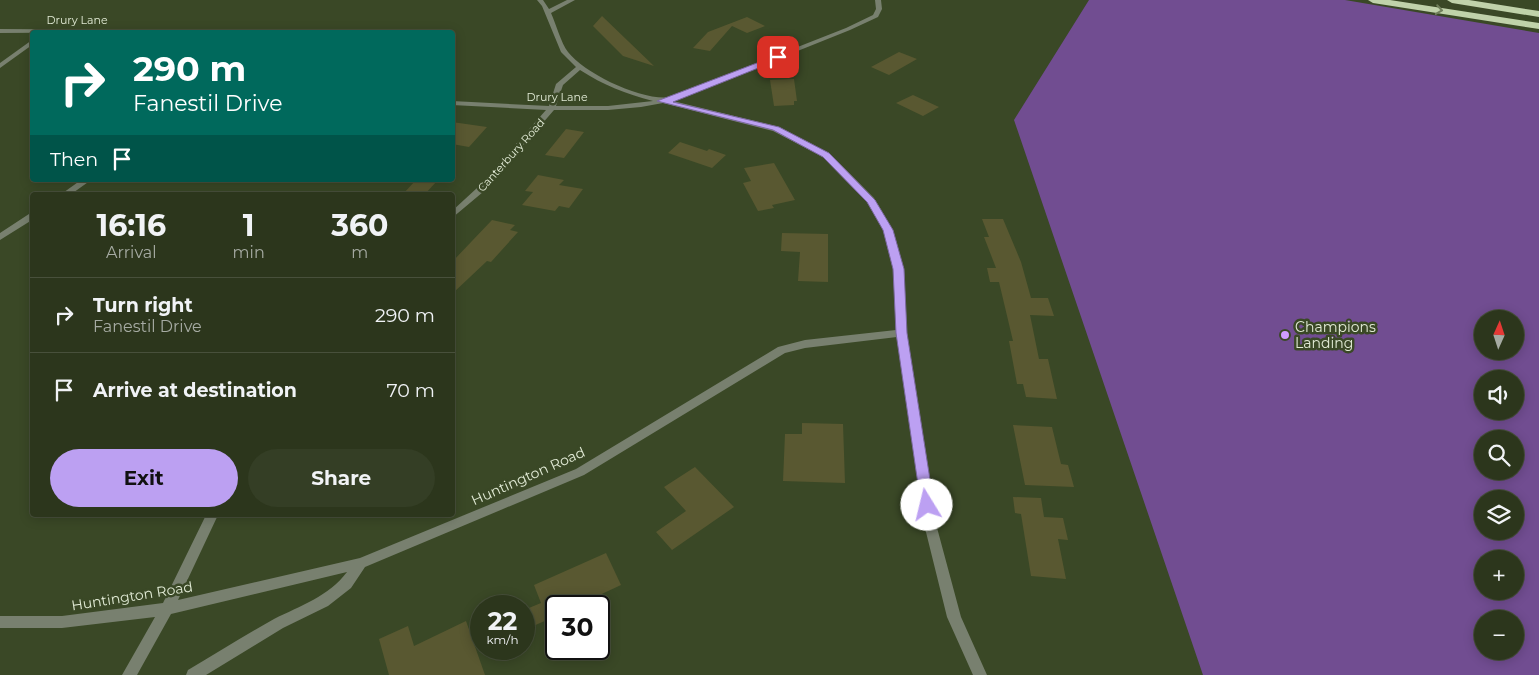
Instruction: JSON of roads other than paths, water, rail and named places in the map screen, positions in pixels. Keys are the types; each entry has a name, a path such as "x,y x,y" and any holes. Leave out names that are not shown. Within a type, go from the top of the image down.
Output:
{"highway":[{"path":"1373,0 1539,26"},
{"path":"1452,0 1539,14"}],"street":[{"path":"540,0 548,12 564,52 580,67 604,82 631,93 776,129 826,155 871,200 888,230 899,269 902,333 930,524 954,617 980,675"},
{"path":"548,12 572,0"},
{"path":"661,101 673,99 876,16 879,8 878,0"},
{"name":"Drury Lane","path":"0,30 30,31"},
{"path":"0,66 30,44"},
{"name":"Canterbury Road","path":"455,213 480,190 552,108 560,84 580,67"},
{"name":"Drury Lane","path":"455,103 552,108 608,108 661,101"},
{"path":"69,192 84,182"},
{"path":"0,237 30,217"},
{"name":"Huntington Road","path":"0,622 62,622 166,609 361,563 580,472 782,350 805,344 902,333"},
{"path":"129,675 166,609 211,517"},
{"path":"193,675 278,624 323,602 346,584 361,563"}],"place":[{"name":"Champions Landing","path":"1285,335"}]}
